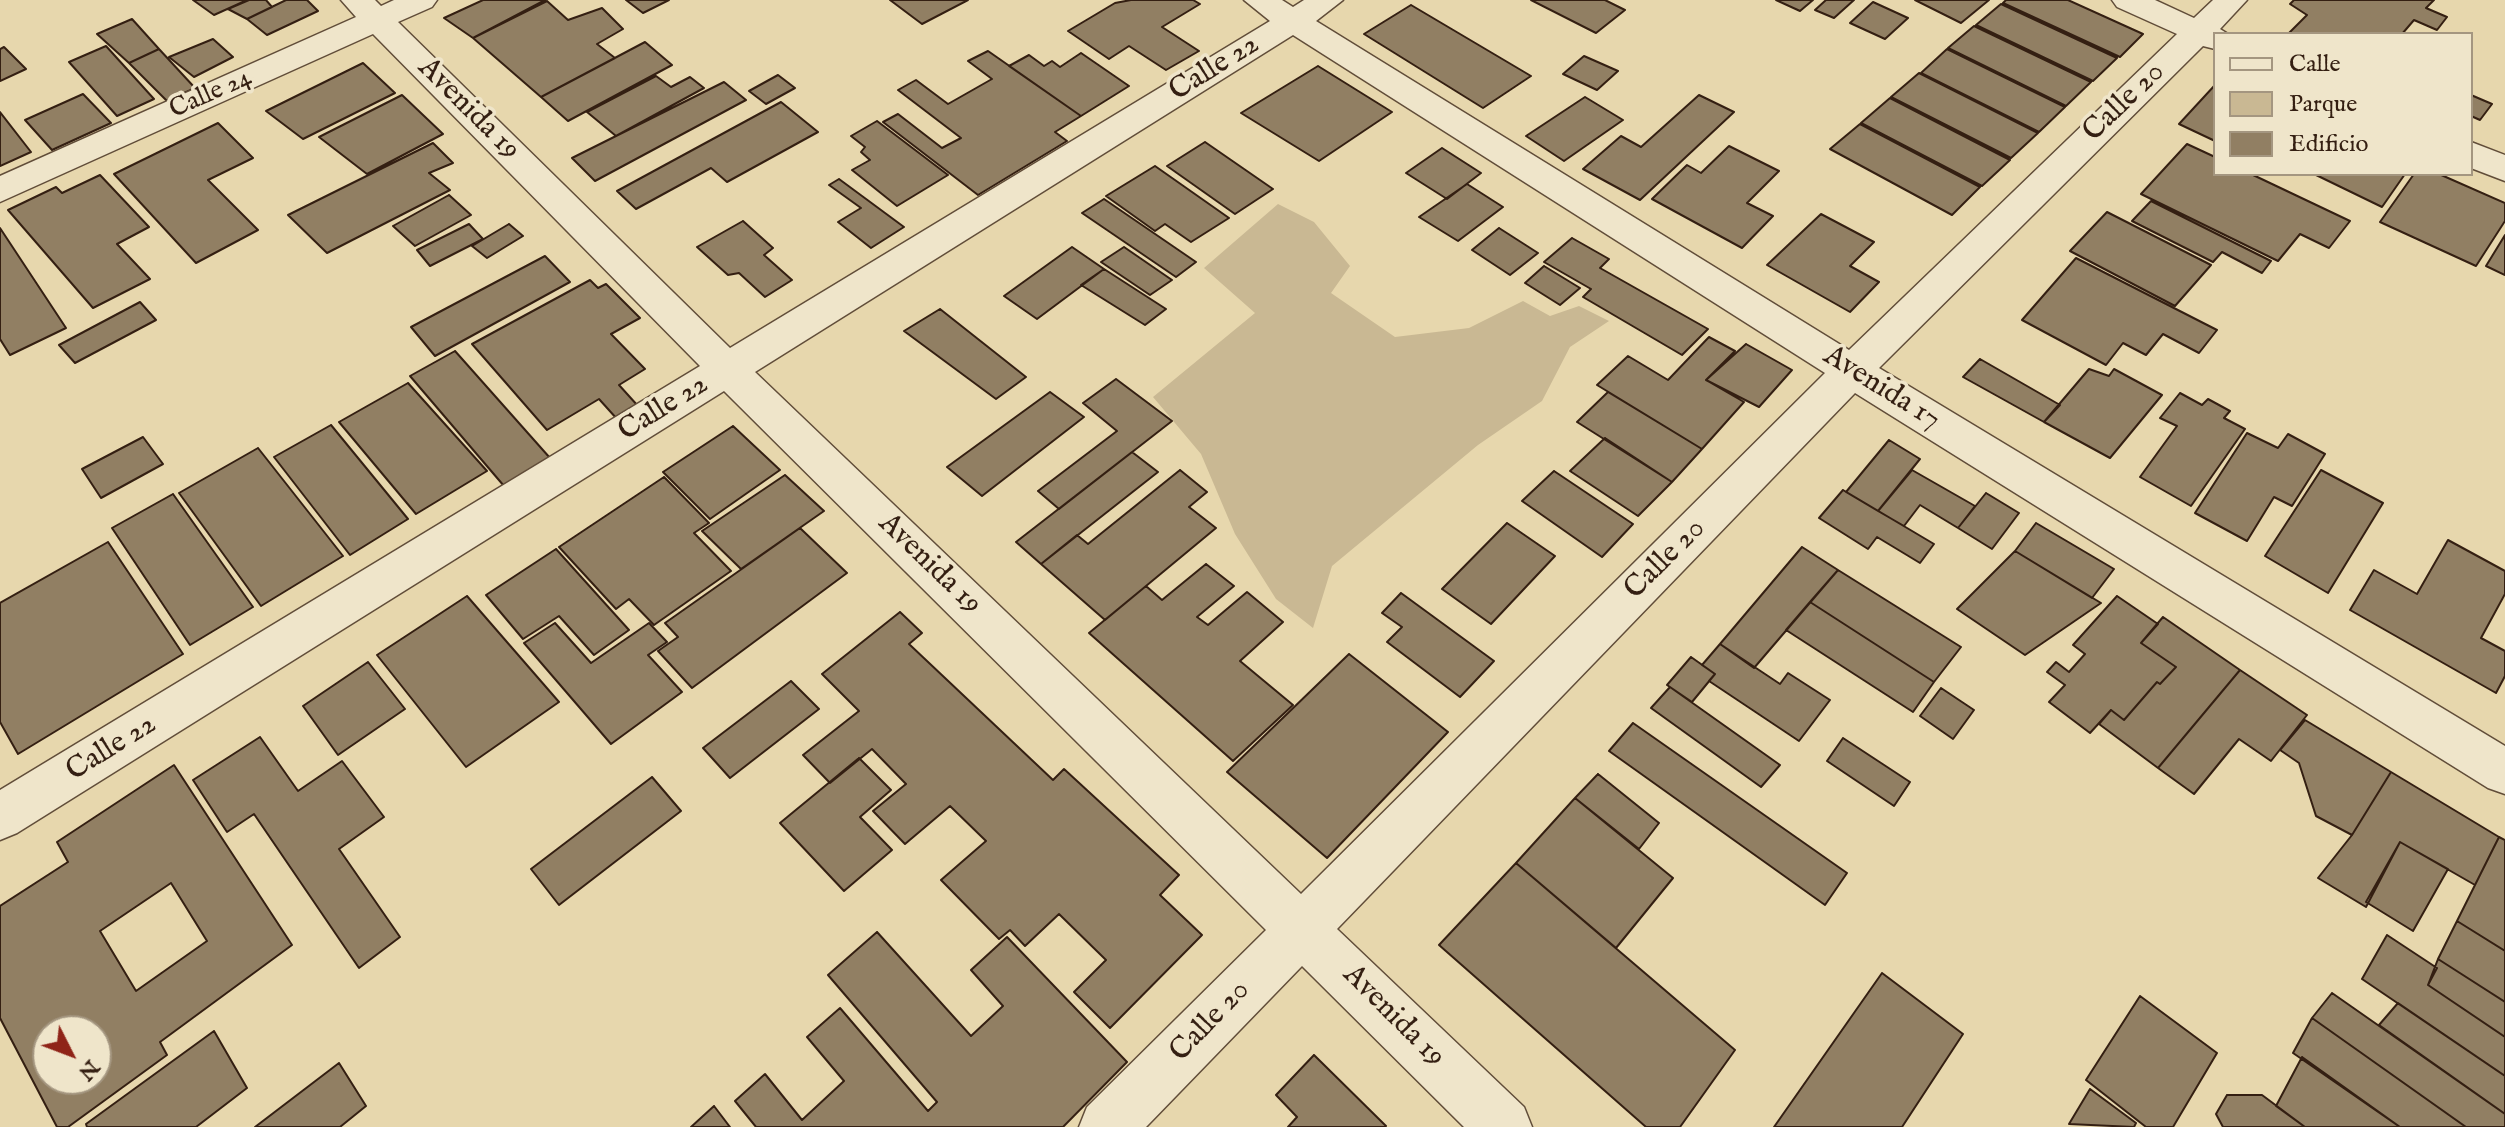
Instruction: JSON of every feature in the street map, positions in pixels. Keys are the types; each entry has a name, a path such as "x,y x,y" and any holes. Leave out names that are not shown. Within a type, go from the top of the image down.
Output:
{"street":[{"name":"Calle 24","path":"0,190 367,10 421,0"},
{"path":"2128,0 2207,35"},
{"name":"Calle 20","path":"1107,1127 1852,371 2207,35 2231,0"},
{"name":"Calle 22","path":"0,817 728,370 1294,7"},
{"name":"Avenida 17","path":"1294,7 1852,371 2505,772"},
{"name":"Avenida 19","path":"367,10 728,370 1504,1127"},
{"path":"2473,155 2505,169"}],"green space":[{"path":"1278,204 1314,222 1350,266 1331,293 1395,337 1469,328 1523,301 1550,316 1579,306 1609,321 1570,347 1542,401 1478,445 1332,566 1313,628 1276,599 1235,534 1201,454 1153,397 1255,313 1204,268"}],"building":[{"path":"193,0 247,0 214,15"},
{"path":"249,0 266,0 272,7 247,19 228,9"},
{"path":"286,0 307,0 318,11 267,35 247,19"},
{"path":"483,0 545,0 473,38 444,18"},
{"path":"626,0 669,0 643,13"},
{"path":"890,0 968,0 922,24"},
{"path":"1193,0 1200,4 1162,27 1199,51 1166,70 1129,46 1109,59 1068,31 1115,3"},
{"path":"1531,0 1605,0 1625,10 1596,33"},
{"path":"1776,0 1813,0 1800,11"},
{"path":"1826,0 1854,0 1834,18 1815,10"},
{"path":"1915,0 1989,0 1961,23"},
{"path":"2006,0 2068,0 2143,34 2120,57 2003,3"},
{"path":"2294,0 2434,0 2426,8 2447,17 2437,30 2414,20 2404,32 2290,32 2307,15 2290,4"},
{"path":"547,1 568,20 602,8 623,29 597,44 615,58 541,97 473,38"},
{"path":"1873,2 1908,18 1885,39 1850,23"},
{"path":"2001,4 2117,58 2093,81 1976,25"},
{"path":"1411,5 1531,76 1483,108 1364,34"},
{"path":"132,19 159,49 129,63 97,34"},
{"path":"1974,26 2091,82 2066,106 1948,48"},
{"path":"213,39 233,57 194,77 169,57"},
{"path":"645,42 672,65 568,121 541,97"},
{"path":"106,46 154,99 117,116 69,62"},
{"path":"4,47 26,69 0,81 0,49"},
{"path":"159,49 195,88 167,101 129,63"},
{"path":"1947,49 2065,107 2039,132 1921,73"},
{"path":"988,51 1081,116 1055,132 1067,141 978,195 883,122 898,114 942,148 961,138 898,90 916,80 948,104 992,79 968,61"},
{"path":"1081,53 1129,86 1081,116 1009,66 1029,55 1044,66 1052,61 1060,67"},
{"path":"1584,56 1618,71 1597,90 1563,74"},
{"path":"363,63 395,93 303,139 266,111"},
{"path":"1318,66 1392,112 1319,161 1241,113"},
{"path":"1919,73 2038,133 2011,158 1891,97"},
{"path":"778,75 795,88 766,104 749,91"},
{"path":"656,76 671,87 690,77 704,88 616,136 587,112"},
{"path":"724,82 746,100 595,181 572,158"},
{"path":"2213,87 2213,140 2179,124"},
{"path":"83,94 111,123 52,150 25,120"},
{"path":"402,95 443,134 367,174 319,137"},
{"path":"1699,95 1734,112 1640,200 1583,169 1621,136 1641,147"},
{"path":"2473,96 2492,104 2480,120 2473,117"},
{"path":"1585,97 1623,120 1564,161 1526,136"},
{"path":"1890,98 2010,160 1982,186 1861,123"},
{"path":"781,102 818,132 727,182 711,168 636,209 617,191"},
{"path":"0,112 31,152 0,166"},
{"path":"877,121 948,175 897,206 852,170 870,160 861,152 865,147 851,136"},
{"path":"218,123 253,158 208,180 258,230 196,263 114,174"},
{"path":"1860,124 1980,187 1952,215 1830,149"},
{"path":"1205,142 1273,189 1235,214 1167,166"},
{"path":"433,143 453,163 429,173 450,190 327,253 288,215"},
{"path":"2187,144 2213,156 2213,176 2255,176 2350,221 2329,248 2300,234 2278,261 2141,194"},
{"path":"1729,146 1779,171 1747,203 1773,216 1742,248 1652,199 1687,165 1701,173"},
{"path":"1442,148 1481,173 1447,199 1406,173"},
{"path":"1155,166 1229,218 1191,242 1165,224 1155,231 1106,196"},
{"path":"100,175 149,227 117,244 150,279 93,308 8,210 56,187 62,193"},
{"path":"2318,176 2404,176 2382,207"},
{"path":"2413,176 2444,176 2505,203 2505,221 2476,266 2380,222"},
{"path":"839,179 904,227 871,248 838,222 861,208 829,185"},
{"path":"1467,184 1503,207 1458,241 1419,217"},
{"path":"449,195 471,215 415,246 393,226"},
{"path":"1104,199 1196,262 1176,277 1082,213"},
{"path":"2151,201 2271,261 2262,273 2222,252 2213,262 2132,221"},
{"path":"2107,212 2211,265 2175,306 2070,251"},
{"path":"1821,214 1874,242 1850,266 1879,282 1850,312 1767,265"},
{"path":"743,221 773,248 764,255 792,280 765,297 739,273 728,275 697,247"},
{"path":"469,224 483,239 430,266 417,250"},
{"path":"509,224 523,236 487,258 472,246"},
{"path":"0,228 66,328 10,355 0,339"},
{"path":"1499,228 1538,253 1510,275 1472,250"},
{"path":"2505,235 2505,275 2486,266"},
{"path":"1572,238 1609,259 1600,268 1708,329 1682,355 1583,297 1591,289 1544,262"},
{"path":"1072,247 1104,269 1037,319 1004,296"},
{"path":"1124,247 1172,280 1150,295 1101,262"},
{"path":"545,256 570,282 435,356 411,327"},
{"path":"2076,258 2217,330 2199,353 2163,334 2146,355 2123,343 2106,365 2022,320"},
{"path":"1544,266 1580,288 1560,305 1525,283"},
{"path":"1104,269 1166,309 1145,325 1081,285"},
{"path":"590,280 598,288 606,284 640,318 611,334 645,369 619,385 638,406 617,419 599,399 547,430 472,344"},
{"path":"140,302 156,320 75,363 59,345"},
{"path":"940,309 1026,377 996,399 904,331"},
{"path":"1709,337 1735,351 1706,380 1744,402 1702,449 1597,385 1628,356 1668,380"},
{"path":"1746,344 1792,370 1759,407 1706,380"},
{"path":"455,351 550,458 504,486 410,376"},
{"path":"1980,359 2060,405 2044,422 1963,377"},
{"path":"2089,369 2109,376 2114,369 2162,395 2110,458 2044,422"},
{"path":"1116,379 1172,421 1059,509 1038,491 1117,431 1083,403"},
{"path":"408,383 487,471 416,514 339,422"},
{"path":"1050,392 1084,417 982,496 947,467"},
{"path":"1608,392 1702,449 1672,482 1577,422"},
{"path":"2180,393 2202,405 2208,399 2230,411 2224,418 2245,429 2191,506 2140,477 2177,426 2160,418"},
{"path":"331,425 408,519 350,555 274,457"},
{"path":"733,426 780,470 710,519 663,472"},
{"path":"2247,433 2278,448 2288,434 2325,454 2292,506 2274,497 2247,541 2195,513"},
{"path":"143,437 163,464 101,498 82,469"},
{"path":"1605,438 1672,482 1638,516 1570,471"},
{"path":"1889,440 1920,459 1878,511 1846,492"},
{"path":"258,448 343,556 261,606 179,493"},
{"path":"1132,452 1158,472 1041,564 1016,542"},
{"path":"1180,470 1207,492 1189,507 1216,528 1105,620 1041,564 1077,535 1088,544"},
{"path":"1912,470 1975,506 1958,528 1920,505 1904,526 1878,511"},
{"path":"2321,470 2383,503 2328,593 2265,556"},
{"path":"1554,471 1633,524 1602,557 1522,501"},
{"path":"785,475 824,511 741,569 702,531"},
{"path":"664,477 709,523 694,533 731,571 654,625 629,599 616,609 559,547"},
{"path":"1843,490 1934,544 1920,563 1877,537 1868,549 1819,518"},
{"path":"1986,493 2019,513 1992,549 1958,528"},
{"path":"173,494 253,607 190,645 112,528"},
{"path":"1507,523 1555,556 1491,624 1442,589"},
{"path":"2036,523 2114,569 2092,598 2015,551"},
{"path":"800,528 847,573 692,688 658,651 678,637 665,623"},
{"path":"2448,540 2505,571 2505,594 2481,638 2505,651 2505,676 2496,693 2350,610 2374,570 2417,594"},
{"path":"108,542 183,654 18,754 0,722 0,603"},
{"path":"1802,547 1838,570 1754,668 1720,644"},
{"path":"556,549 629,630 594,655 559,616 523,639 486,595"},
{"path":"2015,551 2101,603 2025,655 1957,609"},
{"path":"1206,564 1234,586 1197,617 1208,625 1247,592 1283,622 1240,661 1293,705 1233,761 1089,633 1146,586 1162,600"},
{"path":"1838,570 1961,647 1934,682 1810,602"},
{"path":"1401,593 1494,661 1460,697 1387,642 1402,627 1382,613"},
{"path":"467,596 559,702 466,767 377,655"},
{"path":"2117,596 2158,624 2141,643 2176,667 2160,684 2157,682 2124,720 2111,710 2090,733 2049,702 2065,685 2047,672 2056,662 2069,672 2085,654 2073,645"},
{"path":"1810,602 1934,682 1913,712 1786,630"},
{"path":"900,612 922,633 909,644 1053,780 1064,769 1179,875 1160,895 1202,935 1110,1028 1074,992 1106,960 1059,914 1025,946 1010,930 999,939 941,880 986,841 950,806 905,844 873,811 906,784 872,749 830,783 803,755 859,711 822,674"},
{"path":"2163,617 2240,670 2158,768 2099,724 2111,710 2124,720 2157,682 2160,684 2176,667 2141,643"},
{"path":"555,623 591,663 649,623 667,642 648,655 682,692 611,744 524,643"},
{"path":"1720,644 1780,684 1788,673 1830,700 1799,741 1709,681 1715,674 1702,665"},
{"path":"1349,654 1448,732 1327,858 1227,772"},
{"path":"1691,657 1715,674 1692,702 1667,685"},
{"path":"368,662 405,709 338,755 303,706"},
{"path":"2240,670 2307,715 2271,761 2239,739 2194,794 2158,768"},
{"path":"791,681 819,709 730,778 703,748"},
{"path":"1670,687 1780,765 1761,787 1651,708"},
{"path":"1941,688 1974,710 1953,739 1920,716"},
{"path":"2305,720 2391,772 2352,835 2316,816 2299,763 2280,750"},
{"path":"1633,723 1847,873 1825,905 1609,751"},
{"path":"260,737 298,791 342,761 384,817 339,849 400,937 359,968 254,814 227,832 193,780"},
{"path":"1843,738 1910,782 1894,806 1827,761"},
{"path":"859,758 891,790 860,817 892,850 844,891 780,823"},
{"path":"174,765 292,945 160,1042 167,1055 112,1095 112,1015 32,1015 32,1079 0,1018 0,906 68,862 57,842","holes":["171,883 207,941 136,991 100,931"]},
{"path":"2391,772 2499,837 2475,885 2400,842 2366,907 2318,878 2352,835"},
{"path":"1598,774 1659,823 1639,849 1575,798"},
{"path":"652,777 681,811 559,905 531,869"},
{"path":"1575,798 1673,878 1616,948 1516,863"},
{"path":"2499,837 2505,840 2505,951 2457,921"},
{"path":"2400,842 2448,869 2413,931 2366,902"},
{"path":"1516,863 1735,1050 1680,1127 1646,1127 1439,945"},
{"path":"2457,921 2505,951 2505,1002 2438,959"},
{"path":"877,932 971,1036 1003,1006 971,970 1007,937 1127,1062 1063,1127 756,1127 735,1101 765,1074 802,1120 844,1081 807,1037 840,1008 928,1111 937,1102 828,975"},
{"path":"2387,935 2437,968 2428,985 2505,1037 2505,1076 2362,979"},
{"path":"2438,959 2505,1002 2505,1037 2428,985"},
{"path":"1882,973 1963,1034 1902,1127 1774,1127"},
{"path":"2332,993 2505,1114 2505,1127 2466,1127 2312,1018"},
{"path":"2140,996 2217,1053 2173,1127 2146,1127 2086,1080"},
{"path":"2398,1003 2505,1076 2505,1114 2379,1025"},
{"path":"2312,1018 2466,1127 2400,1127 2293,1053"},
{"path":"214,1031 247,1088 196,1127 87,1127 86,1124"},
{"path":"1314,1055 1385,1127 1288,1127 1297,1117 1276,1095"},
{"path":"2302,1057 2400,1127 2305,1127 2276,1106"},
{"path":"339,1063 366,1106 340,1127 255,1127"},
{"path":"2090,1089 2136,1123 2134,1127 2069,1124"},
{"path":"40,1095 112,1095 68,1127 57,1127"},
{"path":"2227,1095 2262,1095 2305,1127 2223,1127 2216,1114"},
{"path":"714,1106 730,1127 691,1127"}]}
